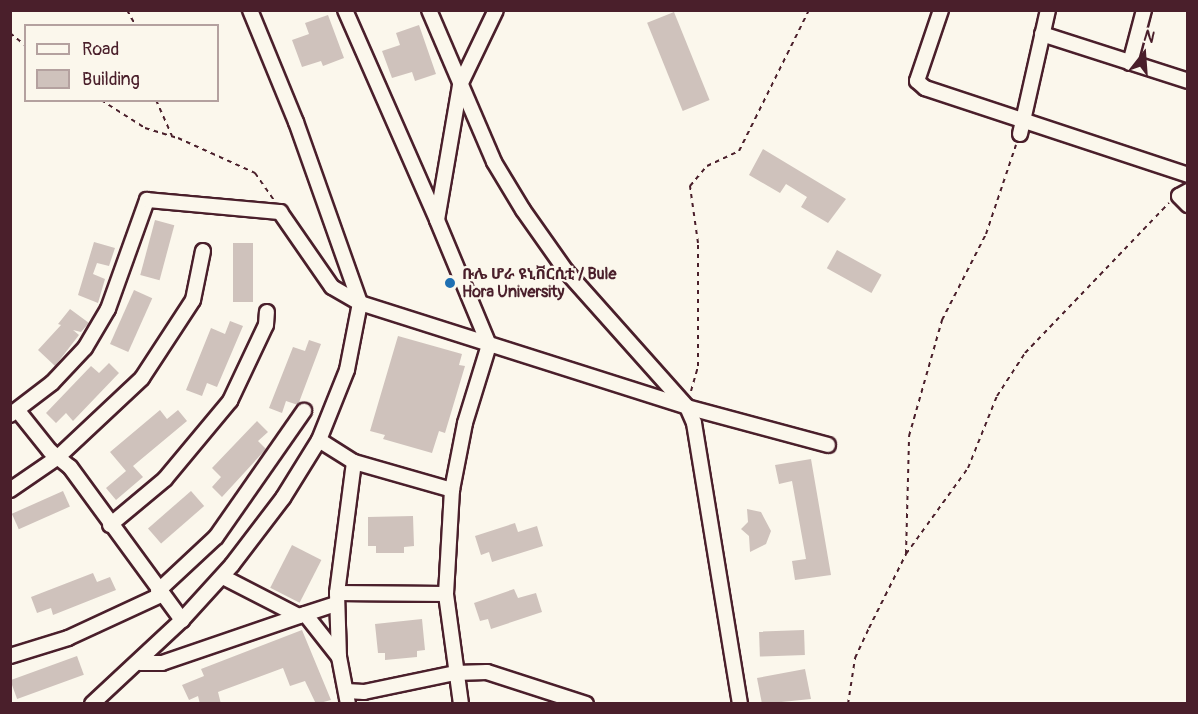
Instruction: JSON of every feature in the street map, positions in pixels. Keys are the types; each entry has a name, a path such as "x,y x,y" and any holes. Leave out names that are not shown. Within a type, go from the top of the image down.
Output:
{"street":[{"path":"92,704 140,663 223,577 283,498 319,440 347,370 360,303 296,122 250,10"},
{"path":"345,10 489,345 465,423 452,490 446,594 461,704"},
{"path":"429,10 495,162 523,210 566,271 687,407 693,423 740,704"},
{"path":"436,220 460,85 496,10"},
{"path":"941,10 917,81 924,88 1021,127 1188,176"},
{"path":"1021,127 1048,10"},
{"path":"1130,63 1144,10"},
{"path":"1042,34 1188,81"},
{"path":"182,620 159,593 70,467 14,413 85,348 108,309 147,200 280,212 332,287 360,303 687,407 828,445"},
{"path":"10,490 58,457 142,378 163,351 193,300 203,251"},
{"path":"110,525 165,479 230,401 266,325 267,312"},
{"path":"10,656 68,639 159,593 216,537 304,411"},
{"path":"319,440 354,462 452,490"},
{"path":"354,462 336,598 339,657 347,698 364,692 455,673 487,672 586,704"},
{"path":"223,577 302,615 339,657"},
{"path":"140,663 162,663 302,615 336,598 446,594"}],"path":[{"path":"127,10 135,24"},
{"path":"687,407 698,366 699,243 690,186 707,166 739,151 809,10"},
{"path":"10,33 24,44"},
{"path":"104,102 146,128 172,136 255,173 280,212"},
{"path":"157,102 172,136"},
{"path":"906,554 909,436 942,320 986,234 1021,127"},
{"path":"848,704 855,658 906,554 969,468 997,396 1025,353 1167,204 1185,198"}],"building":[{"path":"674,12 710,100 683,111 647,23"},
{"path":"328,15 344,58 323,66 321,61 302,67 292,40 309,34 305,23"},
{"path":"419,25 436,74 415,81 412,72 392,78 382,51 400,45 396,33"},
{"path":"763,149 846,199 828,223 801,207 807,197 786,184 780,193 749,175"},
{"path":"155,220 174,225 160,280 140,275"},
{"path":"94,242 115,248 109,266 97,263 93,274 105,279 98,303 78,295"},
{"path":"233,243 253,243 253,302 233,302"},
{"path":"837,250 882,275 871,293 827,268"},
{"path":"134,290 152,298 128,352 110,344"},
{"path":"70,309 89,323 81,332 73,330 79,335 55,366 38,350 61,325 58,324"},
{"path":"230,321 243,326 217,387 207,383 202,396 186,390 211,328 225,334"},
{"path":"398,336 462,354 459,365 465,366 445,433 439,431 432,453 383,439 385,435 370,431"},
{"path":"309,340 321,344 298,405 286,401 282,413 269,408 293,347 305,351"},
{"path":"109,363 119,373 73,421 66,413 56,423 46,413 91,366 99,373"},
{"path":"160,410 167,419 178,410 187,421 133,466 143,477 116,500 106,488 126,471 110,452"},
{"path":"257,421 268,432 258,441 266,449 222,497 212,487 221,477 212,468"},
{"path":"811,459 831,575 795,580 792,561 806,559 792,481 779,484 775,465"},
{"path":"63,491 70,507 19,529 12,514"},
{"path":"191,491 204,506 161,543 148,528"},
{"path":"747,509 761,512 771,531 766,544 750,552 749,536 741,529 748,522"},
{"path":"413,516 414,546 404,547 404,553 376,553 376,546 368,546 368,517"},
{"path":"515,523 518,532 537,526 543,546 492,562 489,552 481,555 475,536"},
{"path":"292,545 321,560 300,603 270,588"},
{"path":"93,573 97,582 110,577 116,590 53,615 51,608 37,613 31,597"},
{"path":"514,589 518,598 536,593 542,612 491,629 488,619 480,621 474,603"},
{"path":"422,619 425,650 417,651 417,657 385,660 385,653 378,653 375,624"},
{"path":"302,630 331,700 316,704 305,681 290,686 283,668 218,692 221,704 200,704 198,696 189,700 182,685 204,676 201,669"},
{"path":"804,630 805,655 760,657 759,632"},
{"path":"77,656 84,675 17,699 10,680"},
{"path":"805,669 811,699 762,704 757,678"}],"place":[{"name":"ቡሌ ሆራ ዩኒቨርሲቲ / Bule Hora University","path":"450,283"}]}
